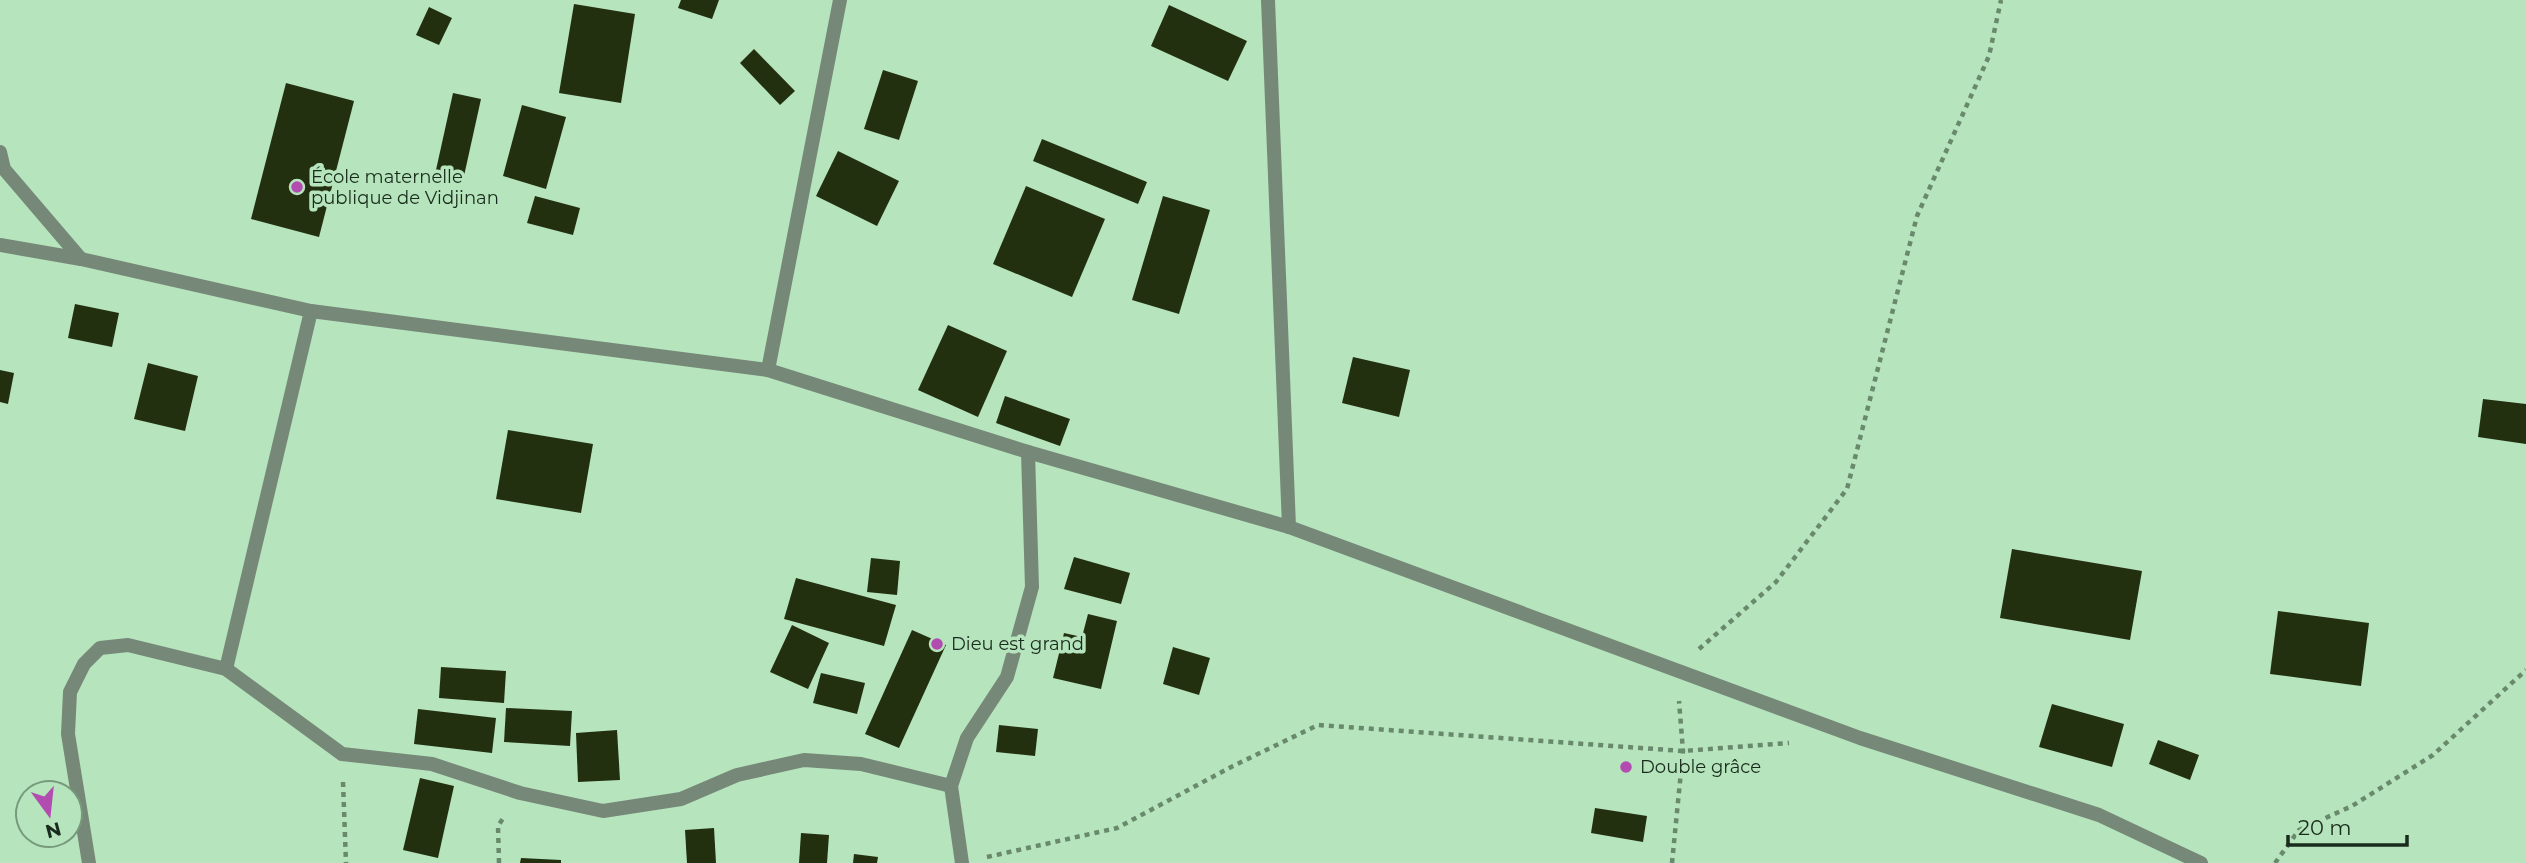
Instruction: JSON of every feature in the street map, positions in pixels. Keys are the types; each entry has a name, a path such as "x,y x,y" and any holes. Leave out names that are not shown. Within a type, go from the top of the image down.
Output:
{"street":[{"path":"768,370 840,0"},
{"path":"1268,0 1289,527"},
{"path":"0,152 4,169 81,259"},
{"path":"0,245 81,259 311,311 768,370 1028,453 1289,527 1860,738 2099,815 2201,863"},
{"path":"226,669 311,311"},
{"path":"962,863 951,786 967,738 1007,677 1032,587 1028,453"},
{"path":"89,863 68,734 70,692 84,664 100,648 128,645 226,669 342,754 432,764 520,793 603,811 681,799 737,775 804,760 861,764 951,786"}],"path":[{"path":"1672,863 1683,751 1676,672 1717,630 1776,582 1847,489 1917,216 1989,56 2001,0"},
{"path":"2275,863 2300,830 2352,806 2433,755 2526,670"},
{"path":"962,863 1117,828 1233,766 1318,725 1683,751 1792,743"},
{"path":"342,754 346,863"},
{"path":"499,863 498,826 520,793"}],"building":[{"path":"681,0 719,0 712,19 678,8"},
{"path":"574,4 635,14 621,103 559,93"},
{"path":"1169,5 1247,41 1228,81 1151,46"},
{"path":"429,7 452,18 439,45 416,35"},
{"path":"754,49 795,91 780,105 740,63"},
{"path":"883,70 918,81 899,140 864,129"},
{"path":"286,83 354,101 319,237 251,219"},
{"path":"453,93 481,99 462,185 434,179"},
{"path":"522,105 566,117 546,189 503,176"},
{"path":"1042,139 1147,182 1138,204 1033,161"},
{"path":"838,151 899,181 877,226 816,196"},
{"path":"1026,186 1105,219 1072,297 993,264"},
{"path":"535,196 580,208 573,235 527,223"},
{"path":"1163,196 1210,210 1179,314 1132,300"},
{"path":"75,304 119,313 112,347 68,338"},
{"path":"948,325 1007,351 978,417 918,390"},
{"path":"1353,357 1410,370 1399,417 1342,403"},
{"path":"148,363 198,376 185,431 134,419"},
{"path":"0,370 14,373 8,404 0,402"},
{"path":"1005,396 1070,419 1060,446 996,423"},
{"path":"2483,399 2526,404 2526,444 2478,437"},
{"path":"508,430 593,444 581,513 496,499"},
{"path":"2012,549 2142,571 2130,640 2000,618"},
{"path":"1074,557 1130,573 1121,604 1064,589"},
{"path":"871,558 900,561 897,595 867,592"},
{"path":"796,578 896,605 884,646 784,619"},
{"path":"2278,611 2369,623 2361,686 2270,674"},
{"path":"1088,614 1117,621 1101,689 1053,678 1064,633 1082,637"},
{"path":"792,625 829,643 808,689 770,672"},
{"path":"912,630 946,645 899,748 865,734"},
{"path":"1173,647 1210,658 1199,695 1163,684"},
{"path":"441,667 506,671 504,703 439,698"},
{"path":"821,673 865,683 857,714 813,703"},
{"path":"2052,704 2124,724 2112,767 2039,747"},
{"path":"506,708 572,711 570,746 504,742"},
{"path":"418,709 496,718 492,753 414,744"},
{"path":"999,725 1038,729 1035,756 996,752"},
{"path":"617,730 620,780 578,782 576,733"},
{"path":"2158,740 2199,755 2190,780 2149,764"},
{"path":"420,778 454,786 438,858 403,850"},
{"path":"1595,808 1647,816 1643,842 1591,833"},
{"path":"714,828 716,863 687,863 685,830"},
{"path":"801,833 829,835 827,863 799,863"},
{"path":"854,854 878,857 877,863 853,863"},
{"path":"521,858 561,860 561,863 520,863"}],"place":[{"name":"École maternelle publique de Vidjinan","path":"297,187"},
{"name":"Dieu est grand","path":"937,644"},
{"name":"Double grâce","path":"1626,767"}]}
